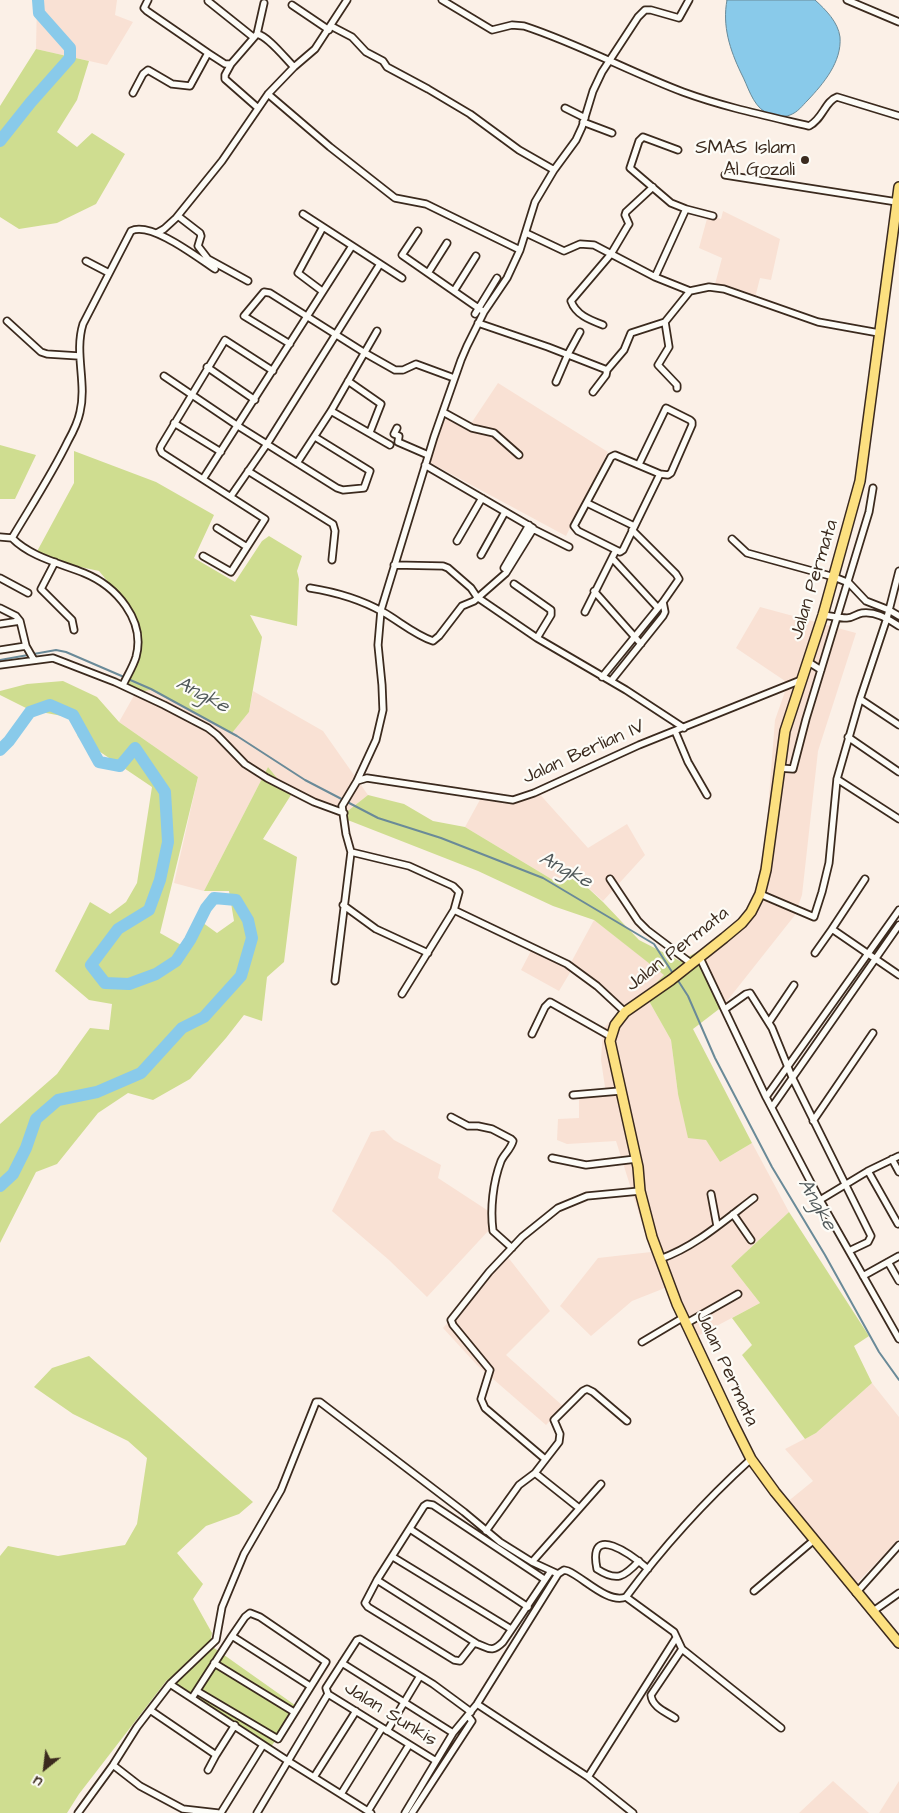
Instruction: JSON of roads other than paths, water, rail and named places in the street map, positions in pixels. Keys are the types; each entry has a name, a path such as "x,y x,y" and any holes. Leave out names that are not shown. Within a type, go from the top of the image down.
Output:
{"main road":[{"name":"Jalan Permata","path":"899,187 879,333 866,448 860,481 823,615 787,725 779,768 766,870 760,894 751,912 742,923 700,958 625,1012 615,1025 610,1036 610,1046 636,1160 640,1191 660,1259 685,1320 733,1423 752,1459 775,1492 899,1643"}],"street":[{"path":"148,0 144,8 147,11 225,64 231,64"},
{"path":"156,233 164,229 178,216 222,161 268,94 294,67 315,49 347,0"},
{"path":"442,0 492,30 512,25 524,26 609,59 694,96 743,111 809,126 819,119 829,102 837,97 899,116"},
{"path":"451,6 456,0"},
{"path":"335,981 351,852 342,806 350,795 376,740 383,710 378,645 380,610 454,378 478,323 507,278 520,250 535,202 554,170 571,148 584,120 593,91 609,59 644,10 651,10 679,18 689,0"},
{"path":"847,0 899,22"},
{"path":"208,1 255,36 262,35 294,67"},
{"path":"258,108 225,79 225,75 231,64 255,36 264,3"},
{"path":"292,5 330,28 352,37 366,52 380,59 387,67 470,114 519,150 554,170"},
{"path":"134,93 143,74 148,70 172,84 190,86 208,53"},
{"path":"268,94 330,147 395,198 426,204 520,250"},
{"path":"565,108 584,120 612,133"},
{"path":"678,150 646,137 639,140 630,168 671,203 713,216"},
{"path":"725,175 897,202"},
{"path":"603,325 576,311 571,301 610,254 629,224 625,215 626,212 653,186"},
{"path":"655,277 686,209"},
{"path":"303,214 402,278"},
{"path":"178,216 200,233 198,246 208,259 248,280"},
{"path":"322,291 298,273 323,227"},
{"path":"12,538 61,457 76,426 82,395 79,336 83,324 131,231 135,229 156,233 215,269"},
{"path":"418,231 402,255 454,291 477,311 484,312"},
{"path":"526,233 564,251 584,244 594,245 655,277 690,291 709,287 724,289 818,322 879,333"},
{"path":"428,273 446,243"},
{"path":"203,479 352,246"},
{"path":"454,291 476,256"},
{"path":"86,261 109,273"},
{"path":"231,496 267,444 380,264"},
{"path":"477,311 497,278"},
{"path":"593,392 606,375 607,370 624,350 631,333 665,322 690,291"},
{"path":"290,344 244,316 262,293 267,292 308,316 336,336 395,370 403,370 416,364 454,378"},
{"path":"8,322 40,352 79,356"},
{"path":"665,322 669,347 658,364 677,385 677,388"},
{"path":"478,323 568,354 607,370"},
{"path":"297,463 331,411 377,332"},
{"path":"556,382 580,332"},
{"path":"203,556 231,572 265,520 231,496 160,452 161,446 225,340 273,371"},
{"path":"208,367 255,400"},
{"path":"164,376 238,426 340,489 364,488 370,471 315,436"},
{"path":"348,381 381,404 370,432"},
{"path":"639,464 666,408 692,422 671,473 668,475 660,474 618,455 613,455 574,526 576,529 620,552 623,550 660,474"},
{"path":"331,411 390,445"},
{"path":"443,412 472,428 494,433 519,455"},
{"path":"174,423 221,452"},
{"path":"397,428 394,434 399,436 398,442 428,455"},
{"path":"425,465 531,527 504,568"},
{"path":"248,471 334,524 332,560"},
{"path":"779,768 793,769 869,512 873,488"},
{"path":"457,542 482,498"},
{"path":"587,503 633,528 678,577 678,582 663,602 602,677"},
{"path":"481,555 505,512"},
{"path":"217,528 247,546"},
{"path":"310,588 344,595 380,610 433,641 462,606 474,601 506,573 532,531 535,530 569,547"},
{"path":"0,537 12,538 29,551 97,579 121,600 131,613 138,632 136,656 123,685"},
{"path":"732,539 748,553 834,577 848,583 866,601 899,616"},
{"path":"585,612 616,550"},
{"path":"612,558 658,608"},
{"path":"55,562 41,589 72,620 74,630"},
{"path":"394,565 443,566 448,568 471,588 477,597 537,638 652,706 684,728"},
{"path":"760,894 814,917 828,863 837,779 848,737 887,618 899,571"},
{"path":"0,578 28,593"},
{"path":"514,584 551,610 551,615 537,638"},
{"path":"594,592 641,644"},
{"path":"611,682 663,616 665,612 663,602"},
{"path":"0,608 16,616 20,621 27,649 33,659"},
{"path":"823,615 853,617 863,613 887,618 899,626"},
{"path":"0,624 20,621"},
{"path":"0,650 27,649"},
{"path":"0,665 33,659 53,658 123,685 208,728 245,764 267,778 314,802 344,813"},
{"path":"807,661 821,670"},
{"name":"Jalan Berlian IV","path":"357,781 367,778 513,800 534,793 639,745 801,680"},
{"path":"860,699 899,725"},
{"path":"675,731 688,762 707,795"},
{"path":"848,737 899,772"},
{"path":"837,779 899,819"},
{"path":"351,852 399,862 458,890 459,895 454,910 402,994"},
{"path":"610,879 647,930 689,966"},
{"path":"815,953 864,879"},
{"path":"344,905 376,930 428,953"},
{"path":"454,910 567,964 597,986 625,1012"},
{"path":"766,1097 899,910"},
{"path":"772,1107 899,925"},
{"path":"832,929 899,974"},
{"path":"700,958 766,1097 820,1200 863,1276 896,1328 899,1339"},
{"path":"769,1022 794,985"},
{"path":"725,1009 750,993 769,1022 813,1121 872,1236 868,1242 849,1251"},
{"path":"532,1034 545,1007 550,1002 610,1036"},
{"path":"813,1121 873,1032"},
{"path":"573,1095 620,1092"},
{"path":"451,1117 468,1126 492,1129 511,1138 513,1141 502,1160 495,1181 492,1204 493,1231 512,1248"},
{"path":"820,1200 868,1171 899,1156"},
{"path":"552,1158 586,1165 636,1160"},
{"path":"892,1159 899,1172"},
{"path":"868,1171 899,1223"},
{"path":"545,1459 485,1408 480,1399 490,1370 452,1322 452,1317 489,1272 512,1248 539,1222 558,1208 586,1196 640,1191"},
{"path":"711,1194 717,1226"},
{"path":"660,1259 670,1256 697,1240 754,1198"},
{"path":"733,1214 751,1240"},
{"path":"863,1276 899,1256"},
{"path":"888,1262 899,1281"},
{"path":"642,1342 738,1294"},
{"path":"486,1531 519,1485 535,1473 560,1439 560,1434 554,1420 583,1391 587,1389 593,1392 627,1421"},
{"path":"78,1813 170,1684 216,1640 222,1608 244,1554 281,1490 316,1402 320,1402 365,1436 500,1542 532,1562 558,1574"},
{"path":"405,1813 453,1733 477,1704 558,1574 564,1570 568,1571 608,1595 617,1599 626,1597 648,1569 723,1485 752,1459"},
{"path":"535,1473 579,1508"},
{"path":"532,1562 601,1484"},
{"path":"476,1643 472,1645 462,1660 458,1661 368,1607 365,1603 377,1580 424,1506 430,1504 544,1578"},
{"path":"410,1528 528,1607"},
{"path":"754,1591 814,1540"},
{"path":"639,1561 629,1572 620,1577 615,1577 597,1568 596,1550 600,1545 610,1544 639,1561 648,1569"},
{"path":"856,1593 899,1545"},
{"path":"392,1557 512,1629"},
{"path":"377,1580 487,1649 497,1648 528,1607 544,1578 551,1571"},
{"path":"872,1612 899,1593"},
{"path":"626,1597 674,1632 682,1649 781,1728"},
{"path":"192,1698 247,1615 253,1614 260,1617 326,1662 277,1739 197,1691"},
{"path":"232,1636 310,1686"},
{"path":"588,1777 676,1638"},
{"path":"257,1813 328,1694 326,1688 360,1639 454,1698 470,1714 472,1721 412,1813"},
{"path":"675,1718 655,1705 651,1695 682,1649"},
{"path":"214,1663 294,1712"},
{"path":"342,1663 453,1733"},
{"path":"341,1794 420,1676"},
{"path":"170,1684 369,1812 410,1744"},
{"name":"Jalan Sunkis","path":"328,1694 436,1761"},
{"path":"477,1704 588,1777 633,1813"},
{"path":"150,1710 216,1755"},
{"path":"314,1777 356,1711"},
{"path":"208,1770 235,1726"},
{"path":"113,1765 140,1786 183,1809 220,1812 263,1745"},
{"path":"443,1750 450,1754"}],"water":[{"path":"727,0 815,0 834,21 840,37 840,46 835,64 820,87 793,114 787,116 771,115 761,109 754,100 730,47 726,28"}],"waterway":[{"name":"Angke","path":"0,141 70,58 70,48 39,13 38,0"},
{"name":"Angke","path":"0,660 56,650 66,652 124,677"},
{"name":"Angke","path":"128,679 151,689 237,736 305,780 378,818 441,838 543,878 654,944 674,975"},
{"name":"Angke","path":"0,750 30,712 50,705 73,715 99,762 120,766 135,748 165,792 168,842 160,880 149,910 118,929 91,965 105,983 129,984 156,974 176,961 190,940 206,908 214,898 236,900 248,920 252,938 241,976 204,1017 182,1028 141,1073 97,1092 58,1100 36,1119 26,1148 13,1174 0,1186"},
{"name":"Angke","path":"677,979 688,996 715,1058 772,1167 825,1255 879,1352 899,1380"}],"place":[{"name":"SMAS Islam Al Gozali","path":"805,160"}]}
